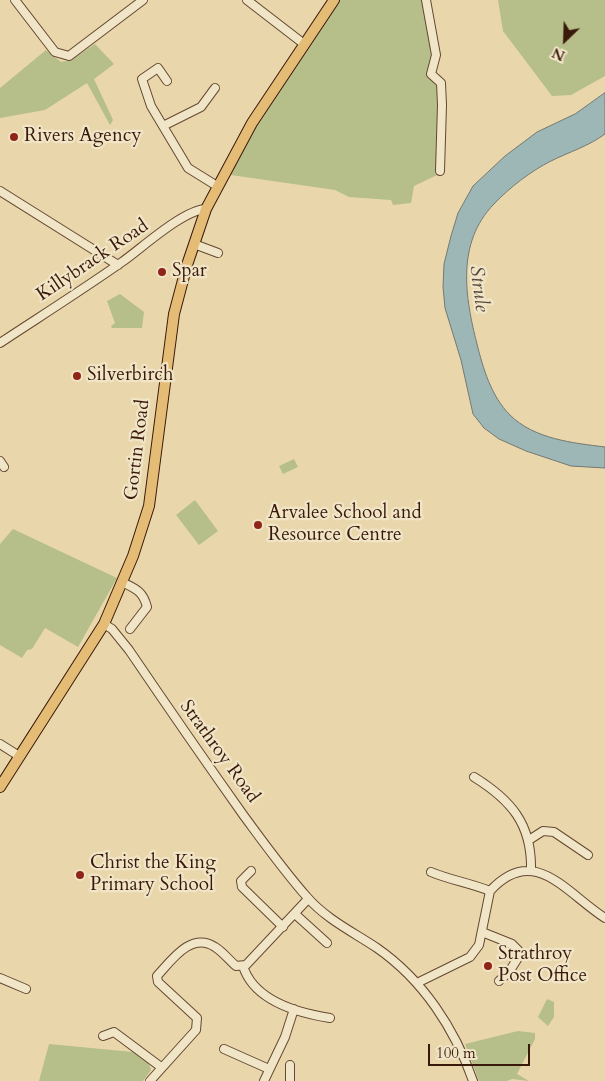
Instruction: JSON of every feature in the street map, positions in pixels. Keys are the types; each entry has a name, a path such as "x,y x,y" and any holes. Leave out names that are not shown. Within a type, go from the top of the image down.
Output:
{"main road":[{"name":"Gortin Road","path":"0,787 104,624 133,556 149,506 169,338 194,244 206,208 252,123 334,0"}],"street":[{"path":"16,0 55,52 69,56 143,0"},
{"path":"247,0 304,44"},
{"path":"426,0 436,55 431,74 440,83 441,90 440,171"},
{"path":"167,81 158,68 142,79 151,106 188,168 217,186"},
{"path":"163,126 201,107 215,88"},
{"path":"0,191 118,265"},
{"name":"Killybrack Road","path":"0,344 118,265 183,218 198,209 206,208"},
{"path":"194,244 218,254"},
{"path":"122,582 144,595 147,607 130,630"},
{"name":"Strathroy Road","path":"104,624 112,629 129,650 284,871 308,899 386,955 418,983"},
{"path":"0,744 19,756"},
{"path":"474,777 498,792 512,806 528,840 531,870"},
{"path":"528,840 543,831 554,832 588,855"},
{"path":"473,1081 455,1039 418,983 470,957 479,945 490,891 515,872 531,870 562,884 605,918"},
{"path":"251,871 241,881 242,887 283,927"},
{"path":"431,872 448,879 471,883 490,891"},
{"path":"150,1081 196,1030 197,1018 158,982 157,976 181,950 195,944 210,944 236,966 243,966 283,927 308,899"},
{"path":"295,914 327,943"},
{"path":"482,932 512,944 521,953 509,972 499,981"},
{"path":"243,966 247,976 276,1002 294,1010 330,1018"},
{"path":"0,978 26,989"},
{"path":"264,1081 285,1037 294,1010"},
{"path":"103,1036 114,1032 161,1068"},
{"path":"224,1049 269,1069"},
{"path":"290,1065 290,1081"}],"green space":[{"path":"336,0 422,0 432,56 428,75 438,85 437,175 414,186 411,203 393,205 391,200 349,197 335,190 224,174"},
{"path":"498,0 605,0 605,76 571,95 552,96 503,31"},
{"path":"95,44 114,64 94,79 113,120 110,125 87,83 45,110 0,118 0,88 46,50 61,62 71,60"},
{"path":"120,294 144,312 142,328 112,328 111,326 115,323 107,301"},
{"path":"294,459 298,467 283,474 279,466"},
{"path":"195,500 218,531 199,545 176,515"},
{"path":"13,529 117,578 78,647 45,628 32,649 27,650 22,658 0,645 0,544"},
{"path":"547,999 554,1002 554,1017 548,1026 538,1017"},
{"path":"518,1031 535,1033 535,1039 517,1074 529,1081 512,1079 507,1081 479,1081 465,1044"},
{"path":"49,1044 133,1052 148,1061 151,1070 143,1081 39,1081"}],"water":[{"path":"605,93 605,134 551,161 521,180 494,204 482,219 469,253 467,289 469,308 479,353 493,391 503,407 520,423 542,435 605,447 605,468 571,466 526,451 499,439 484,428 473,414 461,360 445,308 443,287 444,264 451,236 458,213 473,186 505,156 537,132 575,114"}],"place":[{"name":"Rivers Agency","path":"14,137"},
{"name":"Spar","path":"162,272"},
{"name":"Silverbirch","path":"77,376"},
{"name":"Arvalee School and Resource Centre","path":"258,525"},
{"name":"Christ the King Primary School","path":"80,875"},
{"name":"Strathroy Post Office","path":"488,966"}],"water label":[{"name":"Strule","path":"478,289"}]}
